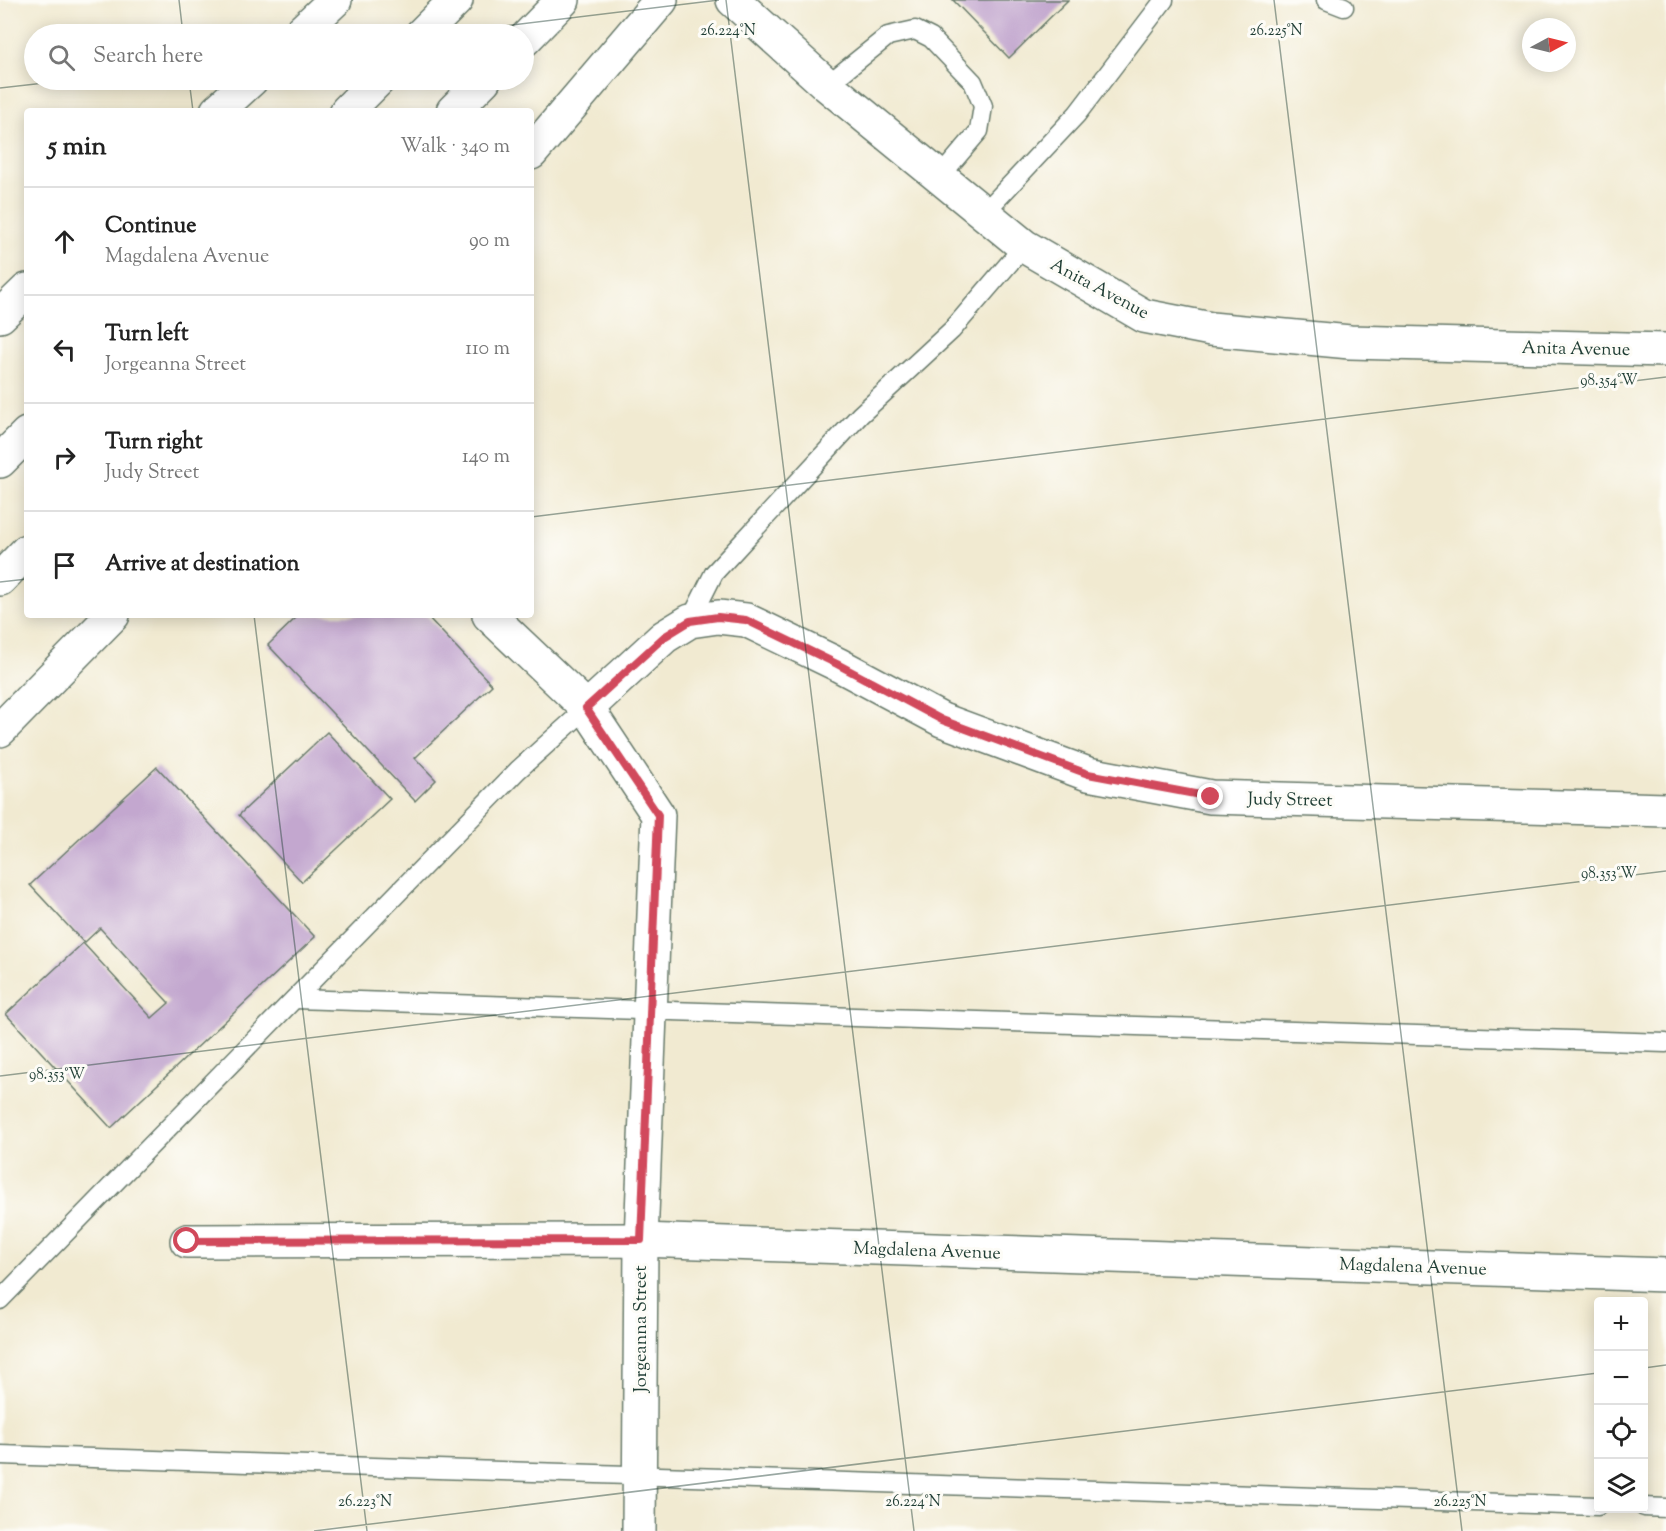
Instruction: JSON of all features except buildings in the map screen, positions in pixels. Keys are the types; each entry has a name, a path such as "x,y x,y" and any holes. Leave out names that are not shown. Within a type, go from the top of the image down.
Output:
{"main road":[{"path":"310,24 335,0"},
{"path":"432,24 456,0"},
{"path":"534,30 563,0"},
{"path":"534,149 661,0"},
{"name":"Anita Avenue","path":"733,0 827,86 938,179 1024,246 1144,316 1211,329 1350,342 1666,350"},
{"path":"221,108 240,90"},
{"path":"349,108 368,90"},
{"path":"456,108 474,90"},
{"path":"0,316 24,293"},
{"path":"0,461 24,437"},
{"path":"0,579 24,554"},
{"name":"Judy Street","path":"586,708 664,637 690,621 718,617 746,620 837,664 942,720 1088,774 1211,797 1666,810"},
{"path":"0,730 110,618"},
{"name":"Jorgeanna Street","path":"492,618 586,708 658,815 641,1240 639,1531"},
{"name":"Magdalena Avenue","path":"187,1241 641,1240 1666,1275"}],"lane":[{"path":"983,214 1077,114 1164,0"},
{"path":"1326,0 1344,7"},
{"path":"827,86 888,36 915,30 931,38 974,82 983,106 979,131 938,179"},
{"path":"690,621 714,573 861,415 952,330 1024,246"},
{"path":"0,1300 518,770 586,708"},
{"path":"296,999 1666,1042"},
{"path":"0,1455 1594,1506"},
{"path":"1648,1507 1666,1508"}],"route":[{"path":"187,1241 641,1240 658,815 586,708 664,637 690,621 718,617 746,620 837,664 942,720 1088,774 1211,797"}]}
